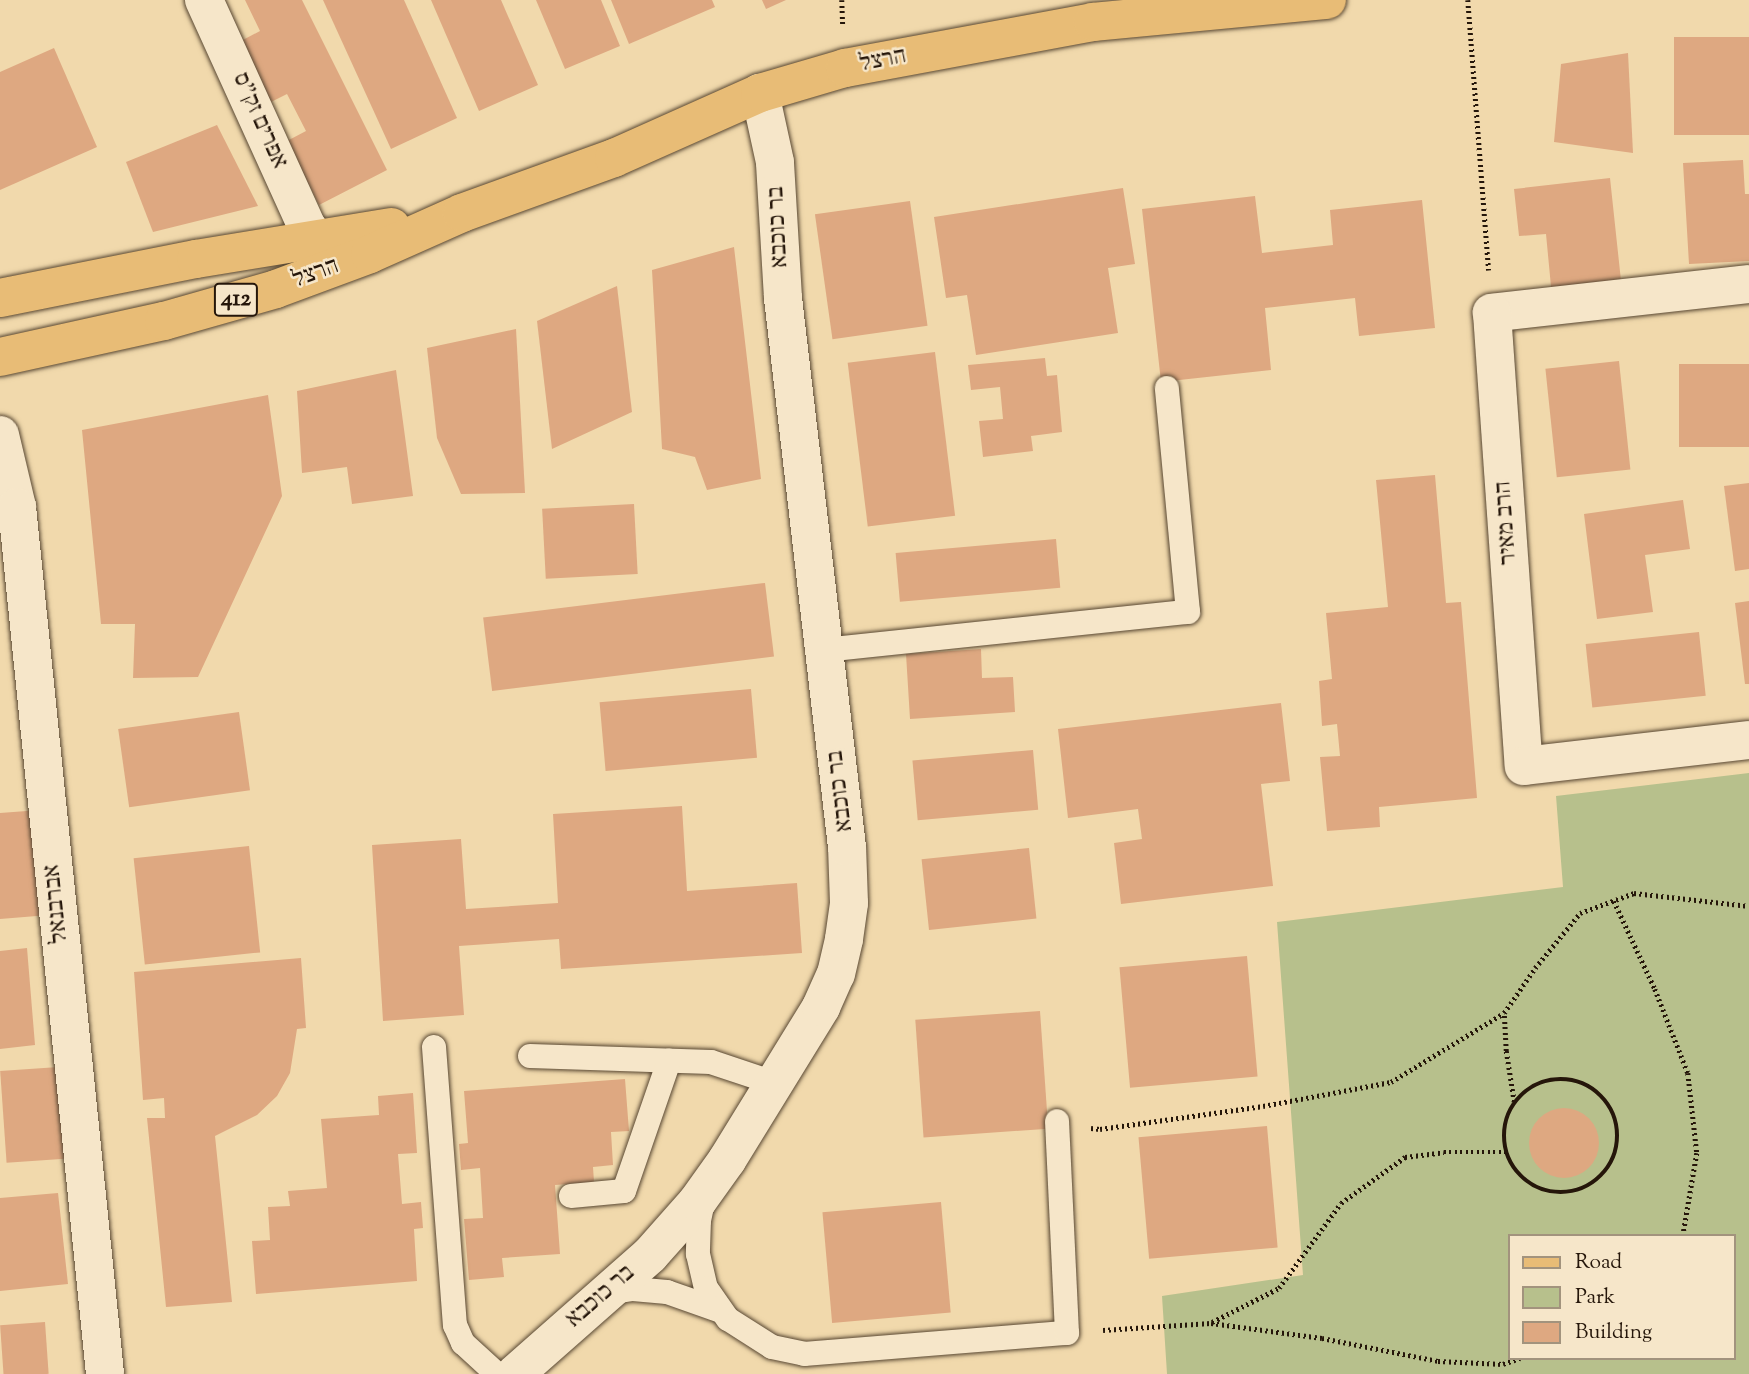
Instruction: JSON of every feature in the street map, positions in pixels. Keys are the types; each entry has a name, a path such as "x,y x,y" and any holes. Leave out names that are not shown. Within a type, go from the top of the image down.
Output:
{"main road":[{"name":"הרצל","path":"0,357 164,321 276,289 370,254 462,214 614,159 760,93 845,68 1081,24 1327,0"},
{"name":"הרצל","path":"0,298 196,259 318,241 462,214"}],"street":[{"name":"אפרים זק\"ס","path":"204,0 307,227 318,241"},
{"name":"בר כוכבא","path":"515,1374 650,1255 707,1188 829,990 847,922 847,847 783,298 777,179 760,93"},
{"path":"1492,313 1749,284"},
{"name":"הרב מאיר","path":"1492,313 1524,766 1749,740"},
{"name":"אברבנאל","path":"0,435 17,507 105,1374"}],"lane":[{"path":"824,650 1188,612 1167,388"},
{"path":"434,1047 455,1325 463,1343 497,1374"},
{"path":"530,1056 711,1062 774,1083"},
{"path":"571,1196 624,1191 669,1061"},
{"path":"607,1293 633,1289 667,1292 719,1310 755,1339 772,1347 804,1354 1067,1333 1057,1121"},
{"path":"707,1188 699,1220 698,1254 702,1277 719,1310"}],"path":[{"path":"1468,0 1485,194 1492,313"},
{"path":"1057,1121 1100,1129 1263,1106 1391,1082 1504,1013 1535,968 1580,913 1634,893 1749,906"},
{"path":"1614,901 1655,989 1688,1073 1697,1153 1683,1234"},
{"path":"1504,1013 1506,1051 1514,1102"},
{"path":"1567,1078 1581,1081 1598,1091 1611,1107 1618,1126 1618,1146 1614,1160 1602,1176 1587,1189 1567,1194 1547,1193 1528,1184 1514,1170 1505,1152 1503,1132 1514,1102 1528,1088 1547,1080 1567,1078"},
{"path":"1211,1322 1279,1288 1341,1203 1405,1157 1444,1152 1505,1152"},
{"path":"1067,1333 1211,1322 1322,1338 1438,1361 1503,1364 1514,1360"}],"green space":[{"path":"1749,773 1749,1374 1167,1374 1162,1296 1303,1275 1277,922 1563,887 1556,796"}],"building":[{"path":"245,0 302,0 387,170 319,205 287,141 306,131 287,94 271,102 241,41 260,31"},
{"path":"323,0 404,0 457,118 391,149"},
{"path":"431,0 501,0 538,85 479,111"},
{"path":"536,0 601,0 620,46 565,69"},
{"path":"611,0 712,0 715,7 629,44"},
{"path":"762,0 786,0 766,9"},
{"path":"1674,37 1749,37 1749,135 1674,135"},
{"path":"54,48 97,147 0,190 0,72"},
{"path":"1628,53 1633,153 1554,142 1561,64"},
{"path":"217,125 258,206 153,232 126,162"},
{"path":"1743,160 1745,194 1749,194 1749,261 1689,264 1683,163"},
{"path":"1610,178 1622,290 1552,297 1546,234 1519,236 1514,189"},
{"path":"1123,188 1135,264 1108,268 1118,333 976,355 967,295 946,298 934,217"},
{"path":"1255,196 1262,253 1333,245 1330,210 1422,200 1435,328 1359,336 1355,298 1265,308 1271,370 1161,382 1142,209"},
{"path":"910,201 928,326 832,339 815,214"},
{"path":"734,247 761,479 707,490 695,457 662,449 652,270"},
{"path":"617,286 632,412 552,449 537,321"},
{"path":"516,329 525,493 461,494 437,438 427,348"},
{"path":"935,352 955,516 868,526 848,363"},
{"path":"1045,358 1047,376 1057,375 1062,432 1031,436 1033,451 983,457 979,421 1003,419 1000,387 971,390 968,365"},
{"path":"1619,361 1630,469 1557,477 1545,369"},
{"path":"1679,364 1749,364 1749,447 1679,447"},
{"path":"396,370 413,496 352,504 347,467 302,473 297,391"},
{"path":"268,395 282,496 198,677 133,678 135,624 101,624 82,430"},
{"path":"1435,475 1446,603 1461,602 1477,798 1379,807 1380,827 1327,831 1320,757 1340,756 1337,724 1322,726 1319,681 1332,679 1326,613 1388,607 1376,480"},
{"path":"1749,483 1749,569 1735,571 1724,486"},
{"path":"1683,500 1690,549 1645,555 1653,612 1597,619 1584,514"},
{"path":"634,504 638,574 546,579 542,509"},
{"path":"1056,539 1060,588 900,602 896,553"},
{"path":"765,583 774,656 492,691 483,618"},
{"path":"1749,601 1749,684 1745,684 1735,603"},
{"path":"1699,632 1706,696 1592,708 1586,644"},
{"path":"981,649 982,678 1013,677 1015,712 910,719 906,654"},
{"path":"751,689 757,758 606,771 600,702"},
{"path":"1281,703 1290,781 1261,784 1273,886 1121,904 1114,843 1142,839 1138,809 1068,818 1058,729"},
{"path":"239,712 250,790 129,807 118,729"},
{"path":"1033,750 1038,810 918,820 912,761"},
{"path":"682,806 687,891 797,883 802,953 561,969 559,939 459,946 464,1015 383,1021 372,845 461,839 466,909 558,903 553,814"},
{"path":"40,810 49,915 0,919 0,813"},
{"path":"249,846 260,952 145,965 134,858"},
{"path":"1029,848 1036,919 929,930 922,859"},
{"path":"27,948 35,1045 0,1049 0,951"},
{"path":"1247,956 1258,1077 1130,1088 1119,967"},
{"path":"301,958 306,1028 297,1029 290,1073 277,1096 257,1115 215,1136 232,1302 166,1307 147,1118 165,1118 164,1098 143,1100 134,972"},
{"path":"1040,1011 1048,1129 924,1137 915,1020"},
{"path":"73,1066 79,1158 7,1163 0,1071"},
{"path":"625,1079 629,1131 611,1132 613,1165 593,1167 594,1182 555,1185 560,1254 502,1258 504,1277 469,1280 464,1219 483,1218 480,1168 461,1170 459,1144 468,1143 464,1091"},
{"path":"413,1093 417,1153 398,1154 402,1204 421,1202 423,1228 414,1229 417,1281 256,1294 252,1241 270,1240 268,1207 290,1206 288,1191 327,1188 321,1119 379,1115 378,1096"},
{"path":"1564,1108 1589,1118 1599,1143 1589,1168 1564,1178 1539,1168 1529,1143 1539,1118"},
{"path":"1267,1126 1278,1248 1149,1259 1138,1137"},
{"path":"58,1193 68,1284 0,1291 0,1198"},
{"path":"941,1202 951,1313 832,1323 822,1212"},
{"path":"45,1322 49,1374 4,1374 0,1325"}]}
